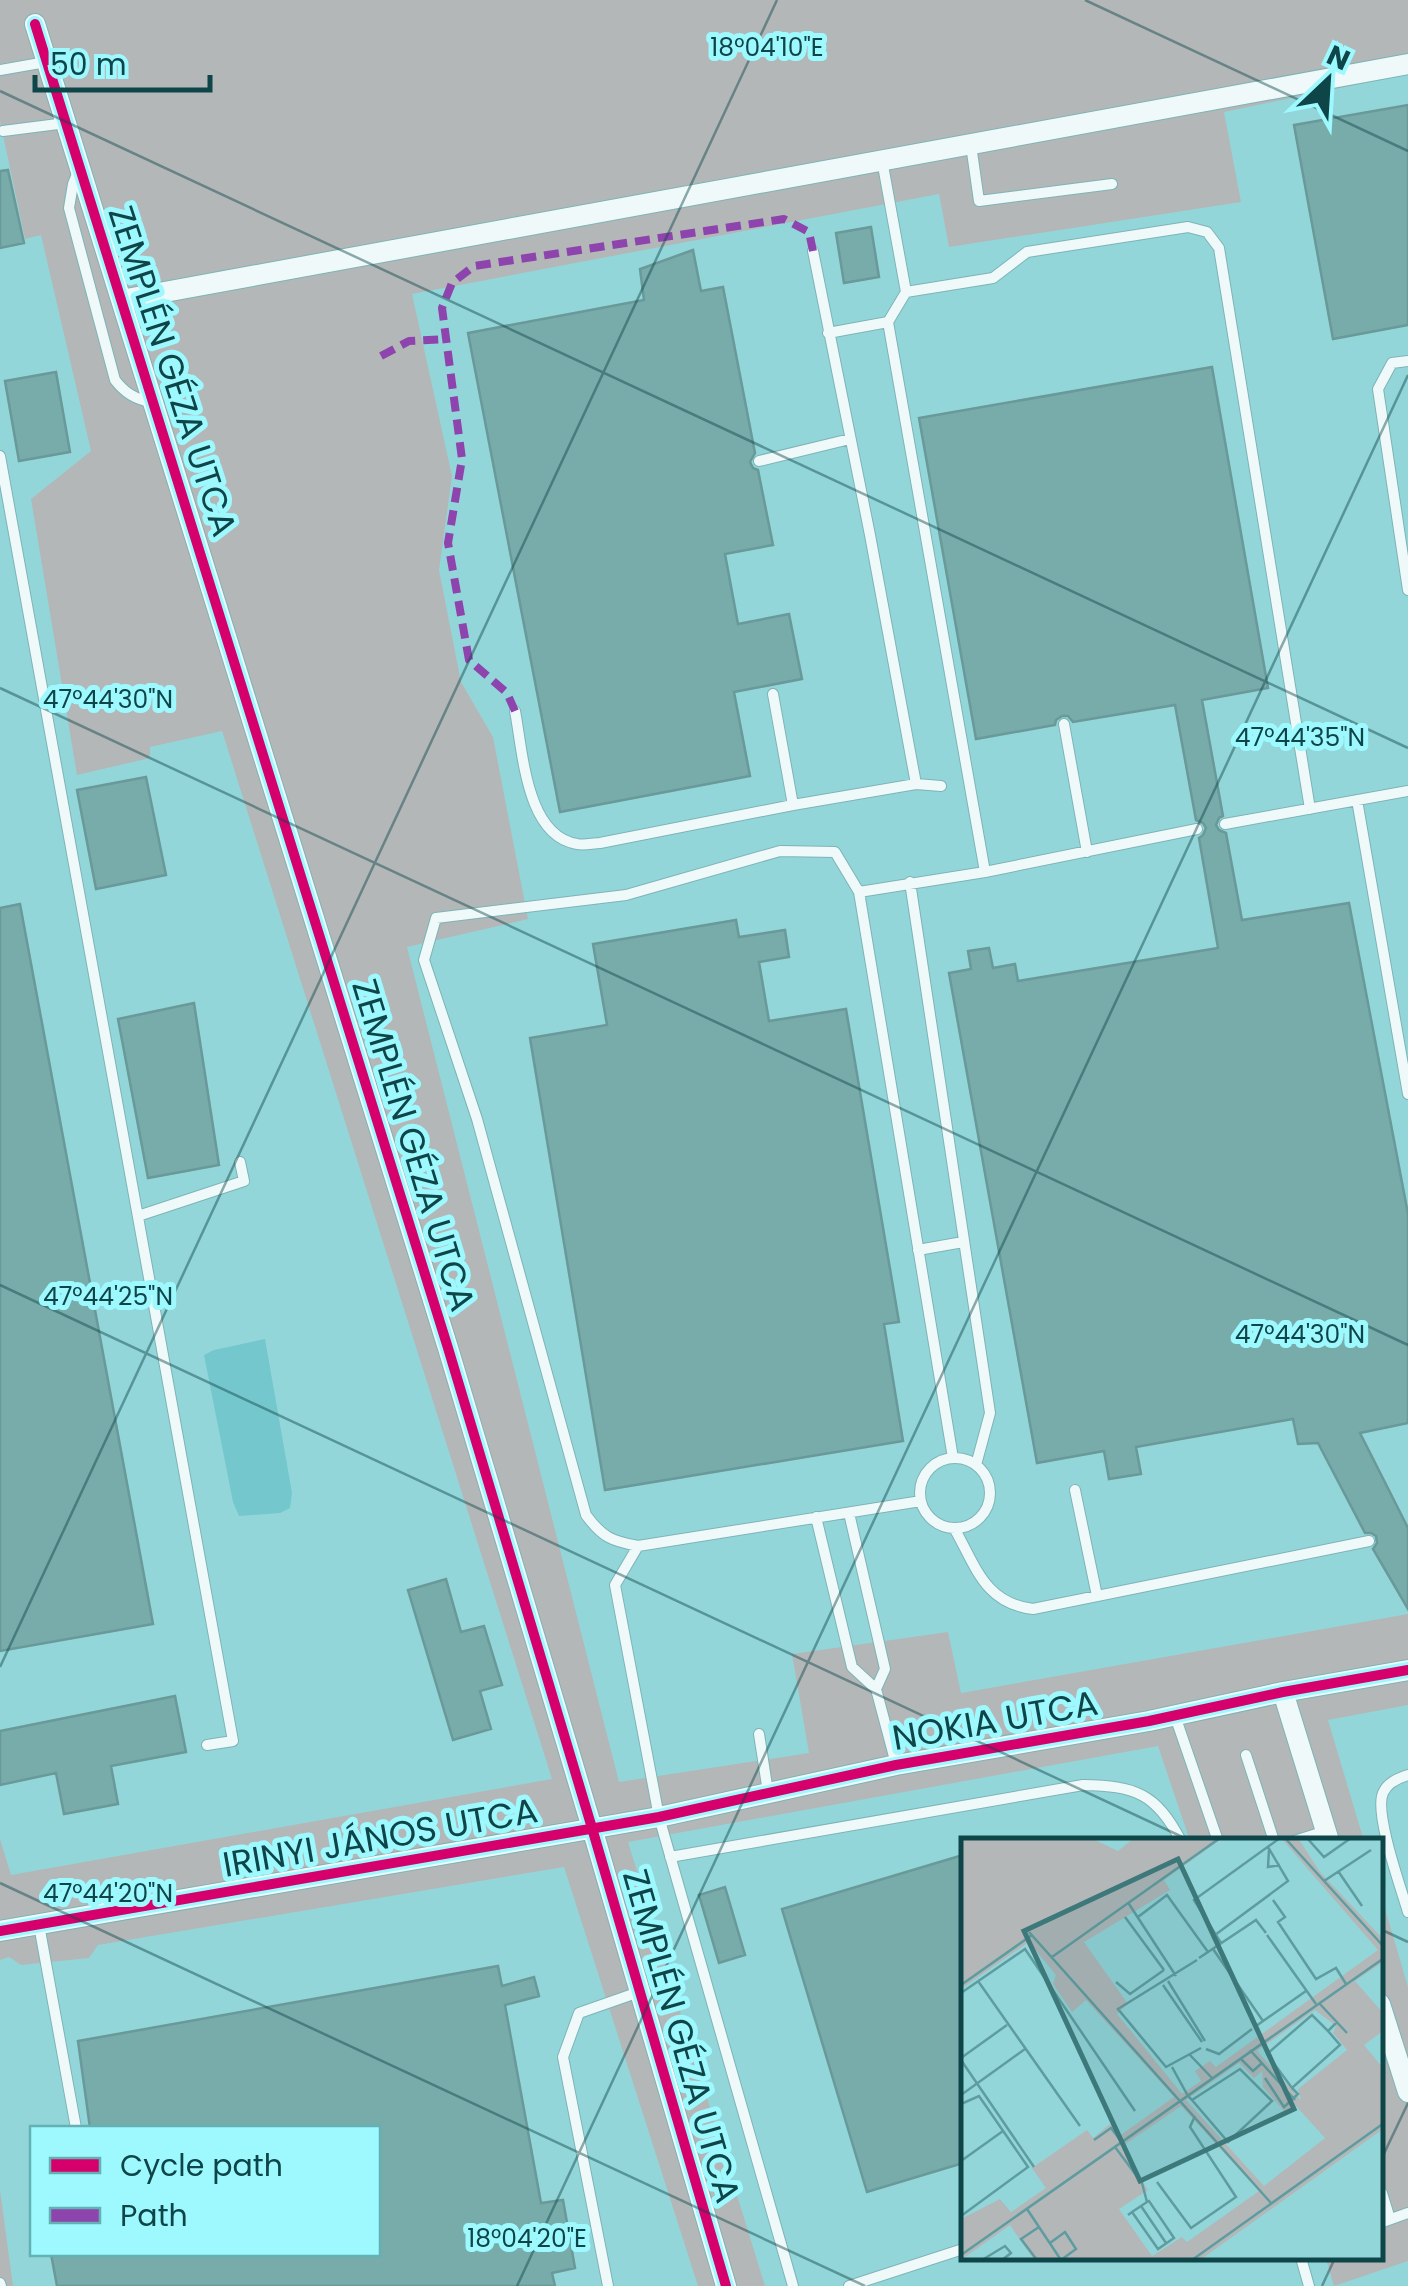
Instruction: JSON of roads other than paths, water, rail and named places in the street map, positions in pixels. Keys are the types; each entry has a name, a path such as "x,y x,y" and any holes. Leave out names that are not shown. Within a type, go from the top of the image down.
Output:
{"street":[{"name":"ZEMPLÉN GÉZA UTCA","path":"35,24 437,1310 726,2286"},
{"path":"121,300 1408,64"},
{"name":"NOKIA UTCA","path":"592,1828 896,1765 1408,1670"},
{"path":"1283,1692 1328,1836"},
{"name":"IRINYI JÁNOS UTCA","path":"0,1931 592,1828"},
{"path":"1383,2013 1408,2092"}],"lane":[{"path":"0,70 46,62"},
{"path":"3,132 66,123"},
{"path":"970,144 979,201 1112,184"},
{"path":"882,160 906,292 888,322 986,872"},
{"path":"80,168 72,184 68,208 115,380 136,399 154,403"},
{"path":"906,292 993,278 1027,252 1188,227 1207,232 1220,248 1310,809"},
{"path":"813,251 916,784"},
{"path":"828,333 888,322"},
{"path":"1408,361 1392,363 1378,390 1408,590"},
{"path":"760,462 850,439"},
{"path":"0,456 233,1741 208,1744"},
{"path":"772,694 792,804"},
{"path":"516,711 534,807 545,826 577,844 600,843 792,804 916,784 941,786"},
{"path":"1064,724 1087,852"},
{"path":"1224,824 1408,792"},
{"path":"1358,800 1408,1094"},
{"path":"859,892 986,872 1197,829"},
{"path":"921,1500 638,1546 602,1535 586,1515 477,1119 424,960 436,918 626,895 780,851 834,852 859,892 953,1458"},
{"path":"910,882 990,1413 976,1465"},
{"path":"138,1216 244,1182 240,1162"},
{"path":"918,1250 963,1242"},
{"path":"953,1458 976,1465 984,1472 991,1494 976,1522 954,1528 934,1521 925,1512 920,1488 931,1467 953,1458"},
{"path":"1075,1490 1096,1596"},
{"path":"849,1513 885,1669 876,1689"},
{"path":"816,1518 852,1667 876,1689 896,1765"},
{"path":"954,1528 990,1591 1016,1607 1033,1609 1369,1541"},
{"path":"638,1546 615,1585 659,1817 794,2286"},
{"path":"1175,1716 1217,1838"},
{"path":"759,1734 768,1793"},
{"path":"1246,1755 1273,1838"},
{"path":"1408,1775 1395,1779 1382,1792 1380,1812 1408,1912"},
{"path":"670,1857 1083,1785 1120,1786 1146,1796 1168,1816 1179,1838"},
{"path":"38,1925 76,2126"},
{"path":"608,2286 563,2057 579,2013 640,1992"},
{"path":"1385,2221 1408,2213"},
{"path":"849,2286 961,2250"},
{"path":"1302,2261 1310,2286"}],"water":[{"path":"265,1339 292,1493 290,1508 280,1513 239,1516 204,1355"}]}
